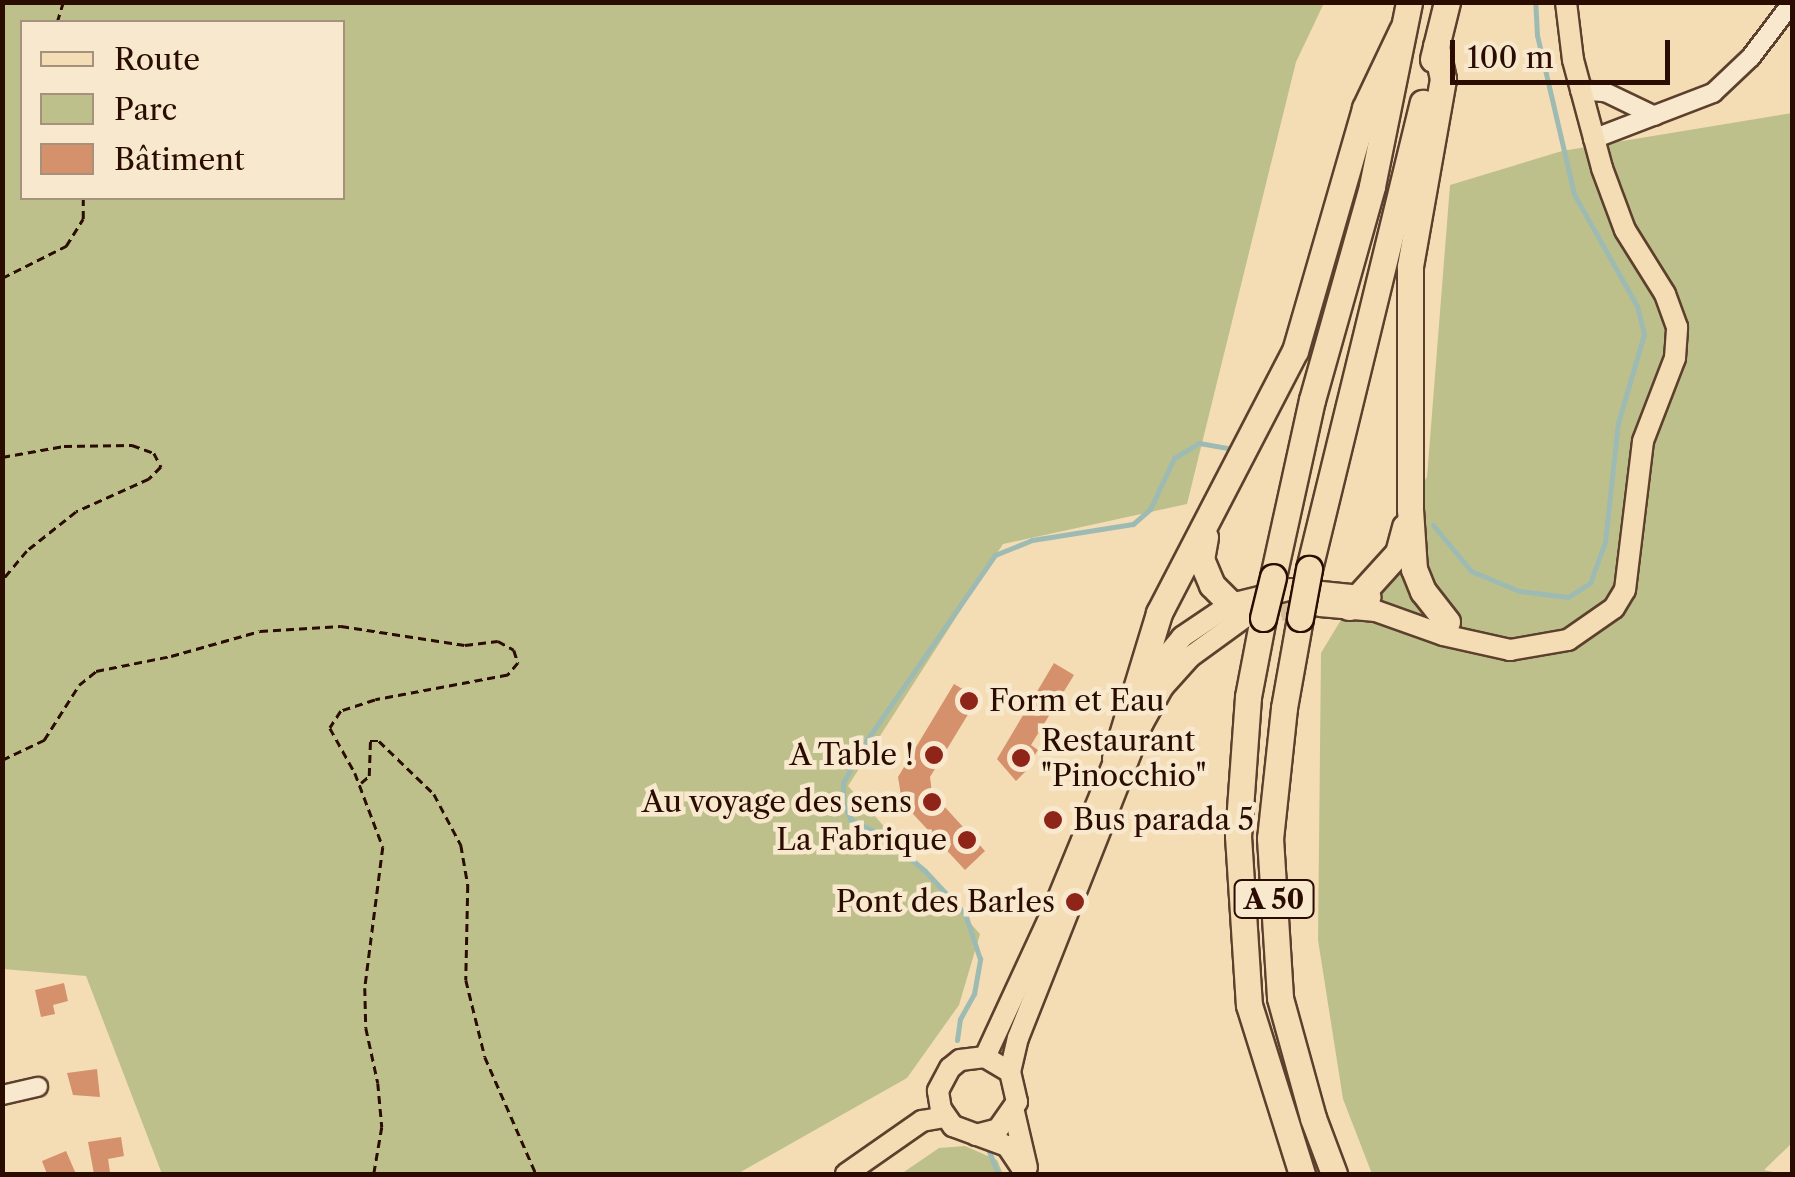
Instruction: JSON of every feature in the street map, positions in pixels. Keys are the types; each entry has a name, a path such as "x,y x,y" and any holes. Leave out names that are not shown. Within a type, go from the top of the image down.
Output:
{"highway":[{"name":"A 50","path":"1302,1174 1249,1005 1238,836 1248,697 1246,609 1273,576 1312,400 1372,186 1410,2"},
{"name":"A 50","path":"1334,1174 1312,1118 1278,981 1270,838 1284,708 1314,596 1447,2"},
{"path":"1115,758 1159,613 1295,351 1365,108 1402,30"},
{"path":"1436,46 1442,79 1410,266 1410,508 1414,569 1423,591 1447,622"},
{"path":"1356,601 1398,553 1410,508"},
{"path":"1207,527 1201,559 1212,585 1246,609"}],"main road":[{"path":"1356,601 1510,650 1568,640 1614,608 1625,590 1640,457 1674,358 1677,327 1665,294 1625,230 1593,139 1580,90 1566,2"},
{"path":"1027,1174 1014,1112 1017,1092 1010,1072 1018,1038 1115,758 1158,666 1182,637 1246,609 1314,596 1356,601 1447,622 1486,645"},
{"path":"985,1057 1060,916 1143,723 1163,687 1190,657 1246,609"},
{"path":"898,1137 960,1060 985,1057 1010,1072"},
{"path":"938,1091 945,1118 964,1132 1006,1146 1027,1174"},
{"path":"976,1135 998,1129 1014,1112"},
{"path":"846,1174 922,1121 945,1118"}],"street":[{"path":"1593,139 1693,104 1730,80 1792,3"},
{"path":"1580,90 1604,92 1656,116"},
{"path":"2,1094 38,1087"}],"path":[{"path":"2,278 66,246 84,219 82,200"},
{"path":"2,457 64,446 132,445 154,453 161,467 149,479 76,512 27,552 2,581"},
{"path":"2,760 44,740 79,684 96,671 184,653 260,631 371,628 464,645 498,641 514,650 518,663 508,674 374,700 341,711 330,728 360,784 384,847 365,988 366,1028 378,1083 382,1128 374,1174"},
{"path":"360,784 369,776 370,741 379,742 434,794 461,845 468,885 466,980 486,1057 536,1174"}],"green space":[{"path":"2,3 1324,3 1296,62 1187,504 1003,544 848,786 980,934 959,1005 907,1078 737,1174 162,1174 86,976 3,969"},
{"path":"1792,113 1792,1143 1764,1170 1782,1174 1372,1174 1343,1099 1318,940 1321,653 1427,477 1450,185 1562,151"},
{"path":"965,1146 997,1160 1003,1174 901,1174 939,1148"}],"building":[{"path":"1054,663 1074,675 1031,745 1038,750 1031,761 1034,763 1016,781 997,759"},
{"path":"954,684 978,698 930,777 932,793 985,851 965,870 902,802 898,777"},
{"path":"64,983 68,1001 53,1005 55,1014 41,1017 35,990"},
{"path":"97,1069 100,1097 73,1095 67,1073"},
{"path":"121,1137 124,1156 108,1159 110,1172 94,1174 88,1142"},
{"path":"66,1151 76,1174 47,1174 42,1161"}],"waterway":[{"path":"1433,525 1471,571 1519,591 1568,597 1590,583 1605,542 1618,423 1644,334 1637,306 1574,194 1537,35 1535,2"},
{"path":"957,1040 960,1019 974,994 980,959 965,914 925,871 884,836 851,820 843,803 843,783 862,747 995,555 1032,540 1133,524 1150,509 1174,458 1199,443 1232,449"},
{"path":"988,1149 998,1174"}],"tunnel":[{"path":"1251,615 1317,606"}],"place":[{"name":"Form et Eau","path":"969,701"},
{"name":"A Table !","path":"934,755"},
{"name":"Restaurant \"Pinocchio\"","path":"1021,758"},
{"name":"Au voyage des sens","path":"932,802"},
{"name":"Bus parada 5","path":"1053,820"},
{"name":"La Fabrique","path":"967,840"},
{"name":"Pont des Barles","path":"1075,902"}]}
